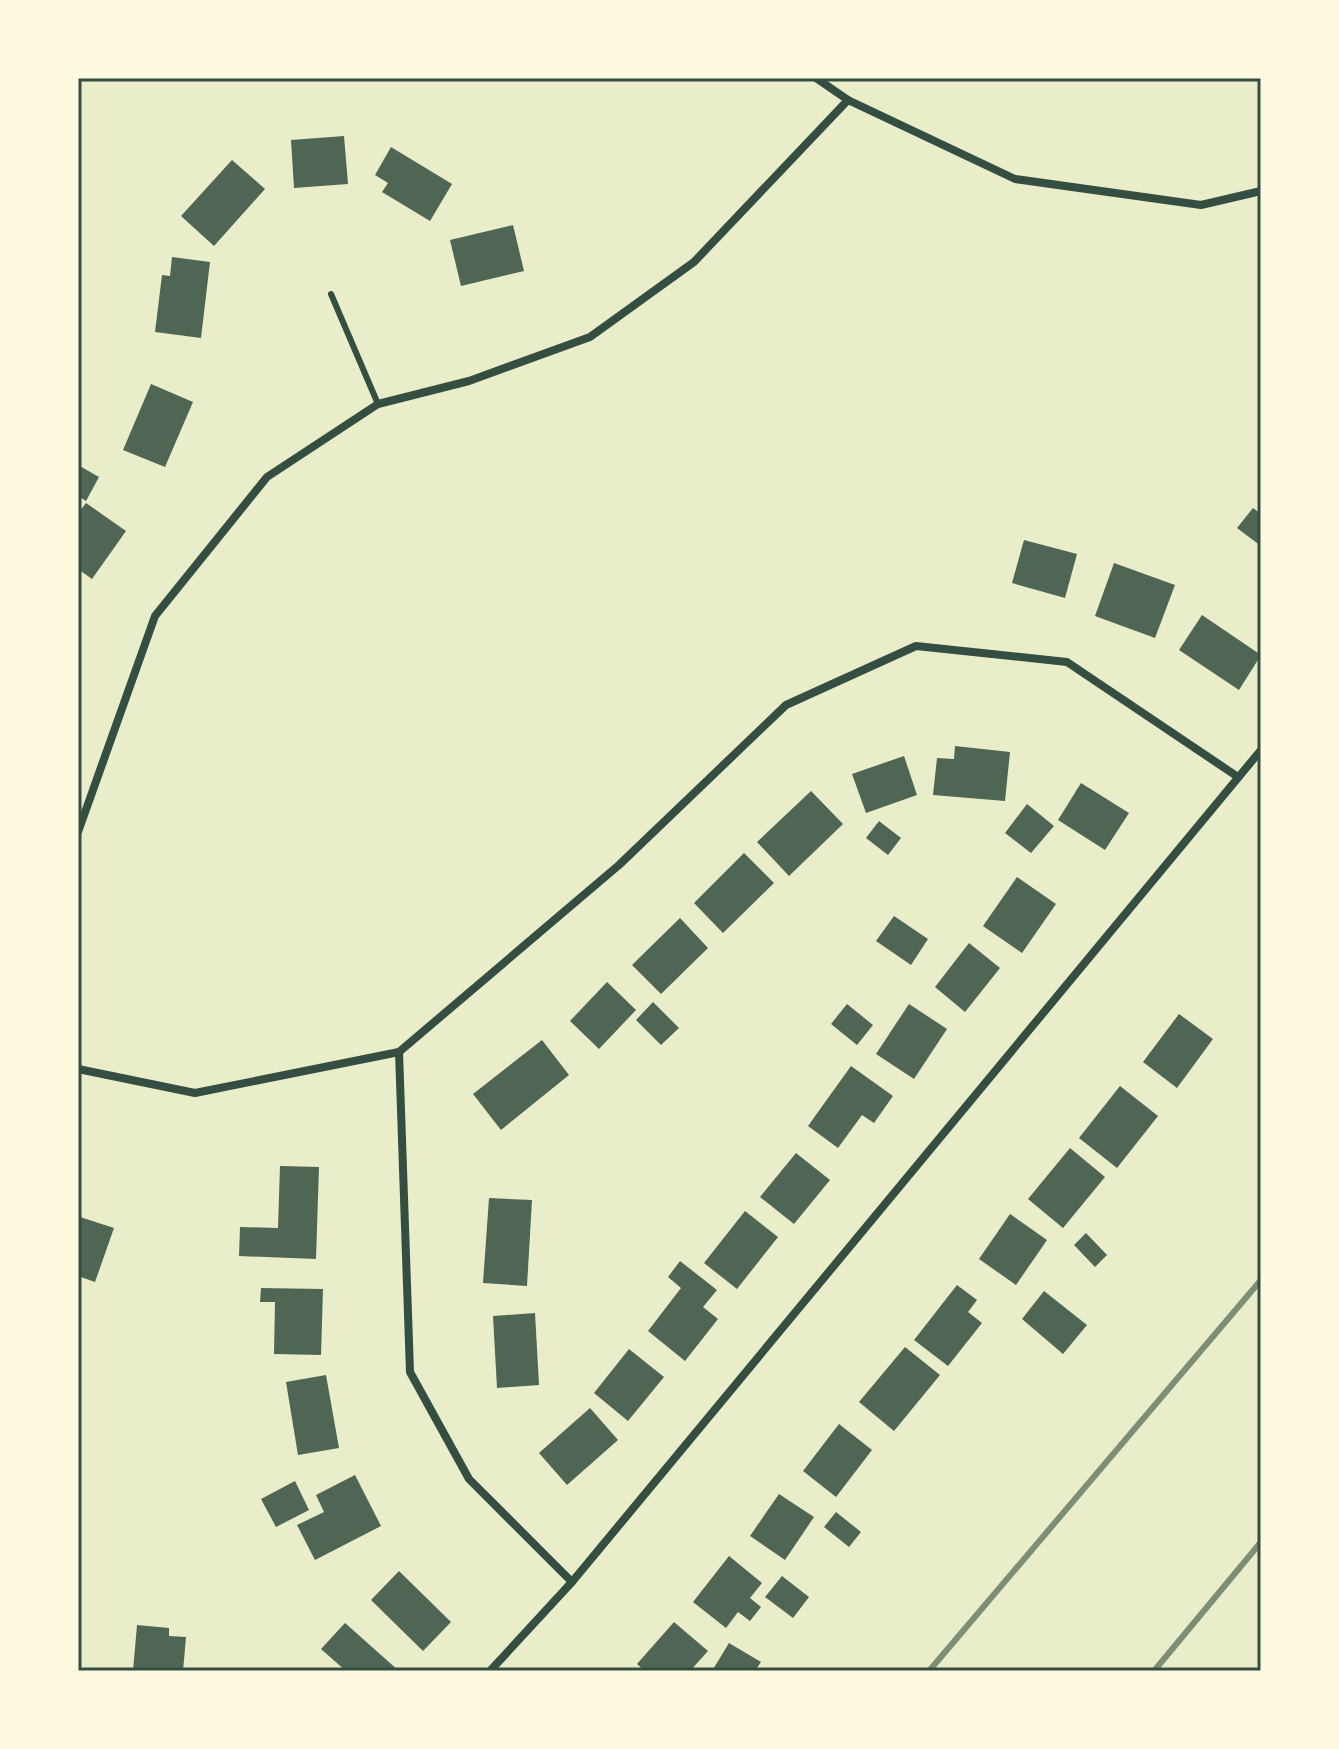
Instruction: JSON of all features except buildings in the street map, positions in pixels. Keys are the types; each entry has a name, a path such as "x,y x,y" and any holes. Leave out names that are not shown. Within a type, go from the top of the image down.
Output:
{"street":[{"path":"816,78 848,100 1015,179 1201,205 1261,191"},
{"path":"78,832 155,616 267,477 378,404 469,381 590,337 694,262 848,100"},
{"path":"78,1069 195,1093 399,1052 619,865 786,705 916,646 1067,662 1238,777"},
{"path":"490,1671 572,1582 1261,750"},
{"path":"399,1052 410,1372 469,1479 572,1582"}],"lane":[{"path":"331,294 378,404"}],"railway":[{"path":"929,1671 1261,1280"},
{"path":"1154,1671 1261,1542"}]}
